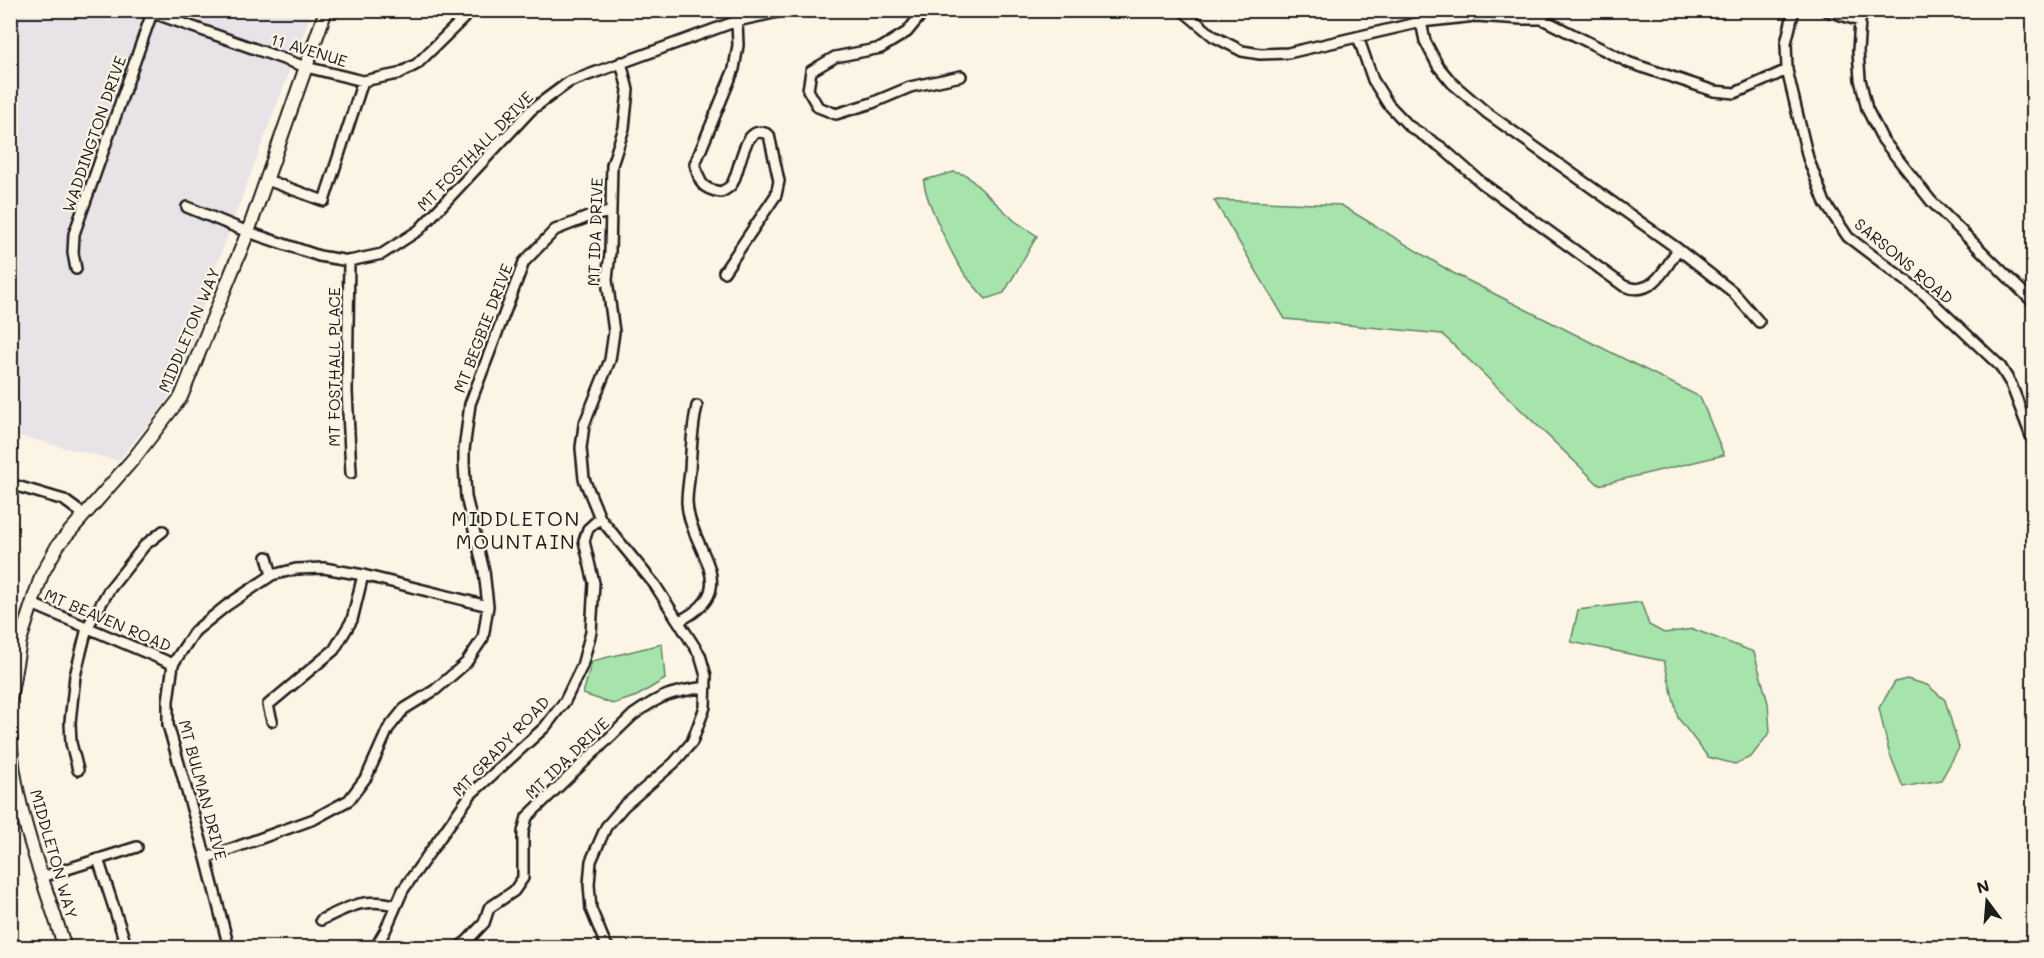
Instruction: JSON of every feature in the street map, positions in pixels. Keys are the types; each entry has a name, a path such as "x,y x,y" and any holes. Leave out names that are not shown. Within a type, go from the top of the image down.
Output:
{"street":[{"name":"MIDDLETON WAY","path":"10,699 20,641 42,574 58,545 135,457 181,397 248,232 326,10"},
{"name":"11 AVENUE","path":"150,11 306,68 363,81 398,74 417,64 472,10"},
{"name":"MT FOSTHALL DRIVE","path":"187,207 248,232 319,255 349,261 382,254 419,230 531,110 569,82 737,21 787,10"},
{"path":"925,10 907,32 881,48 835,57 811,71 808,90 818,107 836,114 872,103 910,87 961,76"},
{"name":"SARSONS ROAD","path":"1794,10 1786,43 1787,70 1808,158 1824,203 1848,237 1925,295 2000,366 2011,384 2034,444"},
{"path":"1825,10 1860,21"},
{"path":"1864,10 1860,21 1858,51 1860,79 1867,109 1883,140 1931,201 2034,303"},
{"name":"WADDINGTON DRIVE","path":"76,269 73,253 74,234 150,11"},
{"path":"1182,11 1213,36 1242,51 1260,54 1288,53 1421,22 1476,15 1542,19 1630,63 1714,91 1734,93 1787,70"},
{"path":"724,272 776,195 779,181 769,135 763,131 755,133 748,140 732,185 721,192 708,190 699,180 695,164 734,69 738,45 737,21"},
{"path":"1421,22 1425,41 1438,66 1452,83 1487,113 1678,249 1734,292 1759,322"},
{"path":"1358,37 1373,80 1388,104 1409,126 1441,147 1482,183 1624,286 1639,289 1656,282 1678,249"},
{"name":"MT IDA DRIVE","path":"609,948 591,909 589,884 591,861 606,827 624,806 674,763 692,741 705,707 706,687 706,676 700,655 656,585 600,518 584,479 581,448 584,425 610,360 614,332 607,280 612,165 624,128 628,90 621,62"},
{"name":"11 AVENUE","path":"267,180 324,201 363,81"},
{"name":"MT BEGBIE DRIVE","path":"206,858 314,819 349,800 367,776 388,729 404,709 435,690 466,663 483,638 488,606 484,571 466,497 464,450 470,404 524,262 555,230 588,217 610,212"},
{"name":"MT FOSTHALL PLACE","path":"349,261 347,391 351,472"},
{"path":"679,621 693,614 703,605 711,588 710,569 691,522 687,503 693,423 697,406"},
{"path":"10,484 64,500 83,514"},
{"name":"MT GRADY ROAD","path":"375,948 403,890 471,794 545,727 566,701 582,666 591,632 594,583 584,541 588,530 600,518"},
{"path":"78,770 71,743 70,722 75,676 87,628 109,590 146,545 163,531"},
{"path":"267,557 272,575"},
{"name":"MT BULMAN DRIVE","path":"229,948 168,725 168,701 173,664 195,630 272,575 296,569 324,568 363,575 488,606"},
{"path":"272,721 268,705 334,650 352,620 363,575"},
{"name":"MT BEAVEN ROAD","path":"32,604 173,664"},
{"name":"MT IDA DRIVE","path":"458,948 484,923 489,908 514,891 523,878 523,832 527,817 633,715 652,701 671,692 706,687"},
{"name":"MIDDLETON WAY","path":"10,733 12,760 21,804 65,948"},
{"path":"42,877 137,847"},
{"path":"98,860 127,948"},
{"path":"321,920 347,907 366,902 381,901 396,905"}],"shaded area":[{"path":"10,11 312,11 212,277 188,357 177,385 118,461 11,434"}],"green space":[{"path":"954,172 966,175 1015,221 1037,236 1004,293 986,299 958,263 939,225 925,187 924,180"},
{"path":"1214,200 1341,205 1453,273 1700,397 1724,455 1599,485 1442,334 1285,319"},
{"path":"1641,602 1649,625 1664,633 1693,629 1754,652 1768,703 1770,732 1751,757 1735,764 1708,757 1678,718 1664,661 1571,642 1578,610"},
{"path":"662,644 665,679 637,696 613,704 583,694 592,661"},
{"path":"1907,679 1927,685 1945,700 1959,748 1941,780 1903,787 1889,752 1879,708 1895,682"}],"district":[{"name":"MIDDLETON MOUNTAIN","path":"516,530"}]}
